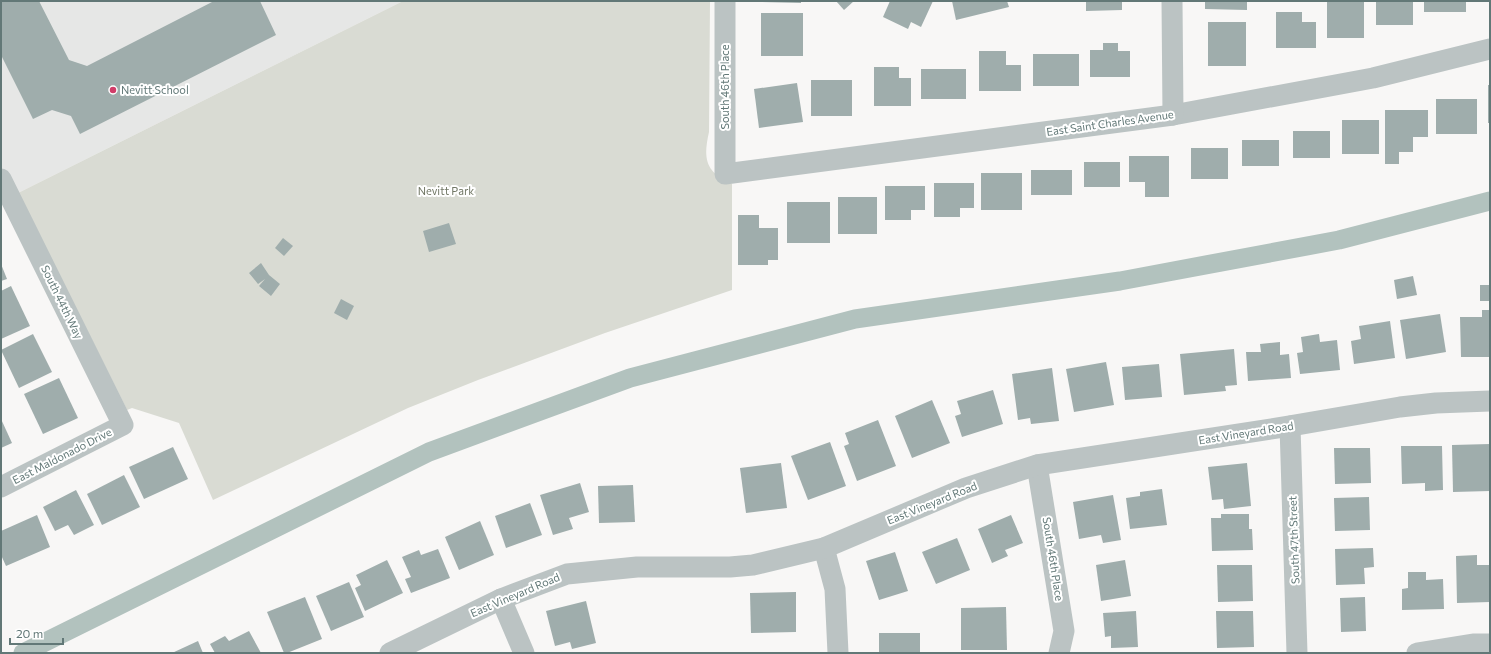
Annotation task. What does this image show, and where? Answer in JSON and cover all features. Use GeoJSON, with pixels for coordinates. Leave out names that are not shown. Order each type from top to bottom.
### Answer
{"type":"FeatureCollection","features":[{"type":"Feature","properties":{"kind":"street","name":"South 46th Place"},"geometry":{"type":"LineString","coordinates":[[726,1],[726,174]]}},
{"type":"Feature","properties":{"kind":"street"},"geometry":{"type":"LineString","coordinates":[[1172,1],[1173,115]]}},
{"type":"Feature","properties":{"kind":"street","name":"East Saint Charles Avenue"},"geometry":{"type":"LineString","coordinates":[[726,174],[1173,115],[1373,78],[1490,48]]}},
{"type":"Feature","properties":{"kind":"street","name":"South 44th Way"},"geometry":{"type":"LineString","coordinates":[[1,179],[123,425]]}},
{"type":"Feature","properties":{"kind":"street","name":"East Vineyard Road"},"geometry":{"type":"LineString","coordinates":[[390,653],[501,599],[567,574],[637,567],[753,565],[824,548],[966,488],[1037,465],[1290,426],[1400,407],[1490,401]]}},
{"type":"Feature","properties":{"kind":"street","name":"East Maldonado Drive"},"geometry":{"type":"LineString","coordinates":[[1,487],[123,425]]}},
{"type":"Feature","properties":{"kind":"street","name":"South 47th Street"},"geometry":{"type":"LineString","coordinates":[[1290,426],[1297,653]]}},
{"type":"Feature","properties":{"kind":"street","name":"South 46th Place"},"geometry":{"type":"LineString","coordinates":[[1037,465],[1064,631],[1059,653]]}},
{"type":"Feature","properties":{"kind":"street"},"geometry":{"type":"LineString","coordinates":[[824,548],[835,589],[838,653]]}},
{"type":"Feature","properties":{"kind":"street"},"geometry":{"type":"LineString","coordinates":[[501,599],[524,653]]}},
{"type":"Feature","properties":{"kind":"street"},"geometry":{"type":"LineString","coordinates":[[1417,653],[1474,644],[1490,644]]}},
{"type":"Feature","properties":{"kind":"shaded area","name":"Nevitt School"},"geometry":{"type":"Polygon","coordinates":[[[1,1],[403,1],[10,197],[1,179],[1,1]]]}},
{"type":"Feature","properties":{"kind":"green space","name":"Nevitt Park"},"geometry":{"type":"Polygon","coordinates":[[[403,1],[710,1],[709,132],[706,150],[708,164],[711,169],[716,175],[732,184],[732,290],[605,333],[478,380],[408,408],[213,500],[179,423],[132,408],[127,410],[18,193],[403,1]]]}},
{"type":"Feature","properties":{"kind":"building"},"geometry":{"type":"Polygon","coordinates":[[[1,1],[39,1],[69,60],[87,66],[214,1],[260,1],[276,35],[80,134],[71,116],[52,110],[33,119],[1,55],[1,1]]]}},
{"type":"Feature","properties":{"kind":"building"},"geometry":{"type":"Polygon","coordinates":[[[801,1],[801,3],[759,2],[801,1]]]}},
{"type":"Feature","properties":{"kind":"building"},"geometry":{"type":"Polygon","coordinates":[[[836,1],[854,1],[844,10],[836,1]]]}},
{"type":"Feature","properties":{"kind":"building"},"geometry":{"type":"Polygon","coordinates":[[[890,1],[933,1],[921,27],[911,22],[908,29],[883,17],[890,1]]]}},
{"type":"Feature","properties":{"kind":"building"},"geometry":{"type":"Polygon","coordinates":[[[952,1],[1007,1],[1009,7],[956,20],[952,1]]]}},
{"type":"Feature","properties":{"kind":"building"},"geometry":{"type":"Polygon","coordinates":[[[1086,1],[1122,1],[1122,10],[1086,11],[1086,1]]]}},
{"type":"Feature","properties":{"kind":"building"},"geometry":{"type":"Polygon","coordinates":[[[1205,1],[1247,1],[1247,10],[1205,9],[1205,1]]]}},
{"type":"Feature","properties":{"kind":"building"},"geometry":{"type":"Polygon","coordinates":[[[1327,1],[1364,1],[1364,38],[1327,38],[1327,1]]]}},
{"type":"Feature","properties":{"kind":"building"},"geometry":{"type":"Polygon","coordinates":[[[1376,1],[1413,1],[1413,25],[1376,25],[1376,1]]]}},
{"type":"Feature","properties":{"kind":"building"},"geometry":{"type":"Polygon","coordinates":[[[1424,1],[1466,1],[1466,12],[1424,12],[1424,1]]]}},
{"type":"Feature","properties":{"kind":"building"},"geometry":{"type":"Polygon","coordinates":[[[1276,12],[1302,12],[1302,22],[1316,22],[1316,48],[1276,48],[1276,12]]]}},
{"type":"Feature","properties":{"kind":"building"},"geometry":{"type":"Polygon","coordinates":[[[761,13],[803,13],[803,56],[761,56],[761,13]]]}},
{"type":"Feature","properties":{"kind":"building"},"geometry":{"type":"Polygon","coordinates":[[[1208,22],[1246,22],[1246,66],[1208,66],[1208,22]]]}},
{"type":"Feature","properties":{"kind":"building"},"geometry":{"type":"Polygon","coordinates":[[[1103,43],[1118,43],[1118,51],[1130,51],[1130,77],[1090,77],[1090,50],[1103,50],[1103,43]]]}},
{"type":"Feature","properties":{"kind":"building"},"geometry":{"type":"Polygon","coordinates":[[[979,51],[1006,51],[1006,65],[1021,65],[1021,91],[979,91],[979,51]]]}},
{"type":"Feature","properties":{"kind":"building"},"geometry":{"type":"Polygon","coordinates":[[[1033,54],[1079,54],[1079,86],[1033,86],[1033,54]]]}},
{"type":"Feature","properties":{"kind":"building"},"geometry":{"type":"Polygon","coordinates":[[[874,67],[899,67],[899,78],[911,78],[911,106],[874,106],[874,67]]]}},
{"type":"Feature","properties":{"kind":"building"},"geometry":{"type":"Polygon","coordinates":[[[921,69],[966,69],[966,99],[921,99],[921,69]]]}},
{"type":"Feature","properties":{"kind":"building"},"geometry":{"type":"Polygon","coordinates":[[[811,80],[852,80],[852,116],[811,116],[811,80]]]}},
{"type":"Feature","properties":{"kind":"building"},"geometry":{"type":"Polygon","coordinates":[[[797,83],[803,122],[759,128],[754,89],[797,83]]]}},
{"type":"Feature","properties":{"kind":"building"},"geometry":{"type":"Polygon","coordinates":[[[1488,85],[1490,85],[1490,123],[1488,123],[1488,85]]]}},
{"type":"Feature","properties":{"kind":"building"},"geometry":{"type":"Polygon","coordinates":[[[1436,99],[1477,99],[1477,134],[1436,134],[1436,99]]]}},
{"type":"Feature","properties":{"kind":"building"},"geometry":{"type":"Polygon","coordinates":[[[1385,110],[1428,110],[1428,137],[1413,137],[1413,152],[1399,152],[1399,164],[1385,164],[1385,110]]]}},
{"type":"Feature","properties":{"kind":"building"},"geometry":{"type":"Polygon","coordinates":[[[1342,120],[1379,120],[1379,154],[1342,154],[1342,120]]]}},
{"type":"Feature","properties":{"kind":"building"},"geometry":{"type":"Polygon","coordinates":[[[1293,131],[1330,131],[1330,158],[1293,158],[1293,131]]]}},
{"type":"Feature","properties":{"kind":"building"},"geometry":{"type":"Polygon","coordinates":[[[1242,140],[1279,140],[1279,166],[1242,166],[1242,140]]]}},
{"type":"Feature","properties":{"kind":"building"},"geometry":{"type":"Polygon","coordinates":[[[1191,148],[1228,148],[1228,179],[1191,179],[1191,148]]]}},
{"type":"Feature","properties":{"kind":"building"},"geometry":{"type":"Polygon","coordinates":[[[1129,156],[1169,156],[1169,197],[1145,197],[1145,182],[1129,182],[1129,156]]]}},
{"type":"Feature","properties":{"kind":"building"},"geometry":{"type":"Polygon","coordinates":[[[1084,162],[1120,162],[1120,187],[1084,187],[1084,162]]]}},
{"type":"Feature","properties":{"kind":"building"},"geometry":{"type":"Polygon","coordinates":[[[1031,170],[1072,170],[1072,195],[1031,195],[1031,170]]]}},
{"type":"Feature","properties":{"kind":"building"},"geometry":{"type":"Polygon","coordinates":[[[981,173],[1022,173],[1022,210],[981,210],[981,173]]]}},
{"type":"Feature","properties":{"kind":"building"},"geometry":{"type":"Polygon","coordinates":[[[934,183],[974,183],[974,208],[960,208],[960,217],[934,217],[934,183]]]}},
{"type":"Feature","properties":{"kind":"building"},"geometry":{"type":"Polygon","coordinates":[[[885,186],[925,186],[925,210],[911,210],[911,220],[885,220],[885,186]]]}},
{"type":"Feature","properties":{"kind":"building"},"geometry":{"type":"Polygon","coordinates":[[[838,197],[877,197],[877,234],[838,234],[838,197]]]}},
{"type":"Feature","properties":{"kind":"building"},"geometry":{"type":"Polygon","coordinates":[[[787,202],[830,202],[830,243],[787,243],[787,202]]]}},
{"type":"Feature","properties":{"kind":"building"},"geometry":{"type":"Polygon","coordinates":[[[738,215],[759,215],[759,228],[778,228],[778,260],[768,260],[768,265],[738,265],[738,215]]]}},
{"type":"Feature","properties":{"kind":"building"},"geometry":{"type":"Polygon","coordinates":[[[449,223],[456,244],[429,252],[423,231],[449,223]]]}},
{"type":"Feature","properties":{"kind":"building"},"geometry":{"type":"Polygon","coordinates":[[[283,238],[293,246],[284,256],[275,248],[283,238]]]}},
{"type":"Feature","properties":{"kind":"building"},"geometry":{"type":"Polygon","coordinates":[[[261,263],[269,275],[280,284],[271,296],[259,286],[265,279],[258,284],[249,273],[261,263]]]}},
{"type":"Feature","properties":{"kind":"building"},"geometry":{"type":"Polygon","coordinates":[[[1,264],[7,279],[1,281],[1,264]]]}},
{"type":"Feature","properties":{"kind":"building"},"geometry":{"type":"Polygon","coordinates":[[[1413,276],[1417,295],[1397,299],[1394,280],[1413,276]]]}},
{"type":"Feature","properties":{"kind":"building"},"geometry":{"type":"Polygon","coordinates":[[[1480,285],[1490,285],[1490,301],[1480,301],[1480,285]]]}},
{"type":"Feature","properties":{"kind":"building"},"geometry":{"type":"Polygon","coordinates":[[[11,286],[30,326],[1,339],[1,291],[11,286]]]}},
{"type":"Feature","properties":{"kind":"building"},"geometry":{"type":"Polygon","coordinates":[[[341,299],[354,306],[347,320],[334,313],[341,299]]]}},
{"type":"Feature","properties":{"kind":"building"},"geometry":{"type":"Polygon","coordinates":[[[1482,310],[1490,310],[1490,357],[1461,357],[1460,317],[1482,317],[1482,310]]]}},
{"type":"Feature","properties":{"kind":"building"},"geometry":{"type":"Polygon","coordinates":[[[1440,314],[1446,352],[1406,359],[1400,320],[1440,314]]]}},
{"type":"Feature","properties":{"kind":"building"},"geometry":{"type":"Polygon","coordinates":[[[1390,321],[1395,358],[1354,364],[1351,341],[1361,339],[1359,326],[1390,321]]]}},
{"type":"Feature","properties":{"kind":"building"},"geometry":{"type":"Polygon","coordinates":[[[33,334],[52,372],[19,388],[1,350],[33,334]]]}},
{"type":"Feature","properties":{"kind":"building"},"geometry":{"type":"Polygon","coordinates":[[[1319,334],[1320,342],[1337,340],[1340,370],[1300,374],[1297,353],[1303,352],[1301,337],[1319,334]]]}},
{"type":"Feature","properties":{"kind":"building"},"geometry":{"type":"Polygon","coordinates":[[[1280,342],[1280,355],[1289,354],[1291,378],[1248,381],[1246,352],[1261,352],[1260,344],[1280,342]]]}},
{"type":"Feature","properties":{"kind":"building"},"geometry":{"type":"Polygon","coordinates":[[[1234,349],[1237,385],[1225,386],[1226,391],[1184,395],[1180,354],[1234,349]]]}},
{"type":"Feature","properties":{"kind":"building"},"geometry":{"type":"Polygon","coordinates":[[[1106,362],[1114,405],[1074,412],[1066,369],[1106,362]]]}},
{"type":"Feature","properties":{"kind":"building"},"geometry":{"type":"Polygon","coordinates":[[[1159,364],[1162,397],[1125,400],[1122,367],[1159,364]]]}},
{"type":"Feature","properties":{"kind":"building"},"geometry":{"type":"Polygon","coordinates":[[[1052,368],[1059,421],[1031,424],[1030,418],[1018,420],[1012,374],[1052,368]]]}},
{"type":"Feature","properties":{"kind":"building"},"geometry":{"type":"Polygon","coordinates":[[[59,378],[78,418],[43,434],[24,394],[59,378]]]}},
{"type":"Feature","properties":{"kind":"building"},"geometry":{"type":"Polygon","coordinates":[[[993,390],[1003,424],[962,437],[955,416],[961,414],[957,401],[993,390]]]}},
{"type":"Feature","properties":{"kind":"building"},"geometry":{"type":"Polygon","coordinates":[[[932,400],[950,443],[912,458],[895,416],[932,400]]]}},
{"type":"Feature","properties":{"kind":"building"},"geometry":{"type":"Polygon","coordinates":[[[1,419],[12,443],[1,448],[1,419]]]}},
{"type":"Feature","properties":{"kind":"building"},"geometry":{"type":"Polygon","coordinates":[[[878,420],[896,466],[857,481],[844,446],[849,444],[845,433],[878,420]]]}},
{"type":"Feature","properties":{"kind":"building"},"geometry":{"type":"Polygon","coordinates":[[[830,442],[846,486],[808,500],[791,456],[830,442]]]}},
{"type":"Feature","properties":{"kind":"building"},"geometry":{"type":"Polygon","coordinates":[[[1490,444],[1490,491],[1453,492],[1452,445],[1490,444]]]}},
{"type":"Feature","properties":{"kind":"building"},"geometry":{"type":"Polygon","coordinates":[[[1401,446],[1442,446],[1443,490],[1425,491],[1425,483],[1402,484],[1401,446]]]}},
{"type":"Feature","properties":{"kind":"building"},"geometry":{"type":"Polygon","coordinates":[[[173,447],[188,479],[144,499],[129,467],[173,447]]]}},
{"type":"Feature","properties":{"kind":"building"},"geometry":{"type":"Polygon","coordinates":[[[1334,448],[1370,448],[1371,483],[1335,484],[1334,448]]]}},
{"type":"Feature","properties":{"kind":"building"},"geometry":{"type":"Polygon","coordinates":[[[781,463],[787,508],[746,513],[740,468],[781,463]]]}},
{"type":"Feature","properties":{"kind":"building"},"geometry":{"type":"Polygon","coordinates":[[[1247,463],[1251,506],[1224,509],[1223,499],[1212,500],[1208,467],[1247,463]]]}},
{"type":"Feature","properties":{"kind":"building"},"geometry":{"type":"Polygon","coordinates":[[[124,475],[140,507],[102,525],[87,494],[124,475]]]}},
{"type":"Feature","properties":{"kind":"building"},"geometry":{"type":"Polygon","coordinates":[[[580,483],[589,512],[569,518],[573,529],[553,535],[540,495],[580,483]]]}},
{"type":"Feature","properties":{"kind":"building"},"geometry":{"type":"Polygon","coordinates":[[[633,485],[635,522],[599,523],[598,486],[633,485]]]}},
{"type":"Feature","properties":{"kind":"building"},"geometry":{"type":"Polygon","coordinates":[[[1162,489],[1167,525],[1130,529],[1126,498],[1140,496],[1140,492],[1162,489]]]}},
{"type":"Feature","properties":{"kind":"building"},"geometry":{"type":"Polygon","coordinates":[[[76,490],[94,525],[74,535],[68,525],[55,531],[43,507],[76,490]]]}},
{"type":"Feature","properties":{"kind":"building"},"geometry":{"type":"Polygon","coordinates":[[[1113,495],[1121,540],[1103,543],[1101,535],[1079,539],[1073,502],[1113,495]]]}},
{"type":"Feature","properties":{"kind":"building"},"geometry":{"type":"Polygon","coordinates":[[[1369,497],[1370,530],[1335,531],[1334,498],[1369,497]]]}},
{"type":"Feature","properties":{"kind":"building"},"geometry":{"type":"Polygon","coordinates":[[[530,503],[542,535],[506,548],[495,516],[530,503]]]}},
{"type":"Feature","properties":{"kind":"building"},"geometry":{"type":"Polygon","coordinates":[[[1221,514],[1249,514],[1249,529],[1252,529],[1253,550],[1212,551],[1211,518],[1221,518],[1221,514]]]}},
{"type":"Feature","properties":{"kind":"building"},"geometry":{"type":"Polygon","coordinates":[[[37,515],[50,547],[6,566],[1,555],[1,531],[37,515]]]}},
{"type":"Feature","properties":{"kind":"building"},"geometry":{"type":"Polygon","coordinates":[[[1011,515],[1023,543],[1005,550],[1008,556],[992,563],[978,529],[1011,515]]]}},
{"type":"Feature","properties":{"kind":"building"},"geometry":{"type":"Polygon","coordinates":[[[480,521],[494,555],[459,570],[445,537],[480,521]]]}},
{"type":"Feature","properties":{"kind":"building"},"geometry":{"type":"Polygon","coordinates":[[[957,538],[970,570],[936,584],[922,552],[957,538]]]}},
{"type":"Feature","properties":{"kind":"building"},"geometry":{"type":"Polygon","coordinates":[[[1373,548],[1374,567],[1364,568],[1365,584],[1336,585],[1335,549],[1373,548]]]}},
{"type":"Feature","properties":{"kind":"building"},"geometry":{"type":"Polygon","coordinates":[[[438,549],[450,578],[411,593],[405,579],[411,577],[402,557],[419,550],[421,555],[438,549]]]}},
{"type":"Feature","properties":{"kind":"building"},"geometry":{"type":"Polygon","coordinates":[[[895,552],[908,591],[879,600],[866,561],[895,552]]]}},
{"type":"Feature","properties":{"kind":"building"},"geometry":{"type":"Polygon","coordinates":[[[1477,555],[1477,565],[1490,565],[1490,602],[1457,603],[1456,556],[1477,555]]]}},
{"type":"Feature","properties":{"kind":"building"},"geometry":{"type":"Polygon","coordinates":[[[387,560],[403,593],[365,611],[355,588],[361,585],[356,575],[387,560]]]}},
{"type":"Feature","properties":{"kind":"building"},"geometry":{"type":"Polygon","coordinates":[[[1125,560],[1131,596],[1101,601],[1096,565],[1125,560]]]}},
{"type":"Feature","properties":{"kind":"building"},"geometry":{"type":"Polygon","coordinates":[[[1217,565],[1252,565],[1253,601],[1218,602],[1217,565]]]}},
{"type":"Feature","properties":{"kind":"building"},"geometry":{"type":"Polygon","coordinates":[[[1408,572],[1426,572],[1426,580],[1443,579],[1444,609],[1402,610],[1402,589],[1408,588],[1408,572]]]}},
{"type":"Feature","properties":{"kind":"building"},"geometry":{"type":"Polygon","coordinates":[[[349,582],[364,617],[331,631],[316,596],[349,582]]]}},
{"type":"Feature","properties":{"kind":"building"},"geometry":{"type":"Polygon","coordinates":[[[796,592],[796,632],[751,633],[750,593],[796,592]]]}},
{"type":"Feature","properties":{"kind":"building"},"geometry":{"type":"Polygon","coordinates":[[[305,597],[322,639],[284,653],[267,612],[305,597]]]}},
{"type":"Feature","properties":{"kind":"building"},"geometry":{"type":"Polygon","coordinates":[[[1365,597],[1366,631],[1341,632],[1340,598],[1365,597]]]}},
{"type":"Feature","properties":{"kind":"building"},"geometry":{"type":"Polygon","coordinates":[[[586,601],[596,643],[572,649],[570,642],[555,646],[546,611],[586,601]]]}},
{"type":"Feature","properties":{"kind":"building"},"geometry":{"type":"Polygon","coordinates":[[[1006,607],[1007,650],[961,650],[961,608],[1006,607]]]}},
{"type":"Feature","properties":{"kind":"building"},"geometry":{"type":"Polygon","coordinates":[[[1136,611],[1138,647],[1111,648],[1111,636],[1105,637],[1103,613],[1136,611]]]}},
{"type":"Feature","properties":{"kind":"building"},"geometry":{"type":"Polygon","coordinates":[[[1216,611],[1253,611],[1254,647],[1217,648],[1216,611]]]}},
{"type":"Feature","properties":{"kind":"building"},"geometry":{"type":"Polygon","coordinates":[[[249,631],[261,653],[215,653],[210,644],[225,636],[229,641],[249,631]]]}},
{"type":"Feature","properties":{"kind":"building"},"geometry":{"type":"Polygon","coordinates":[[[879,633],[920,633],[920,653],[879,653],[879,633]]]}},
{"type":"Feature","properties":{"kind":"building"},"geometry":{"type":"Polygon","coordinates":[[[198,641],[203,653],[172,653],[198,641]]]}},
{"type":"Feature","properties":{"kind":"waterway"},"geometry":{"type":"LineString","coordinates":[[23,653],[429,452],[630,378],[855,319],[1120,281],[1339,240],[1490,201]]}},
{"type":"Feature","properties":{"kind":"place","name":"Nevitt School"},"geometry":{"type":"Point","coordinates":[113,90]}}]}
